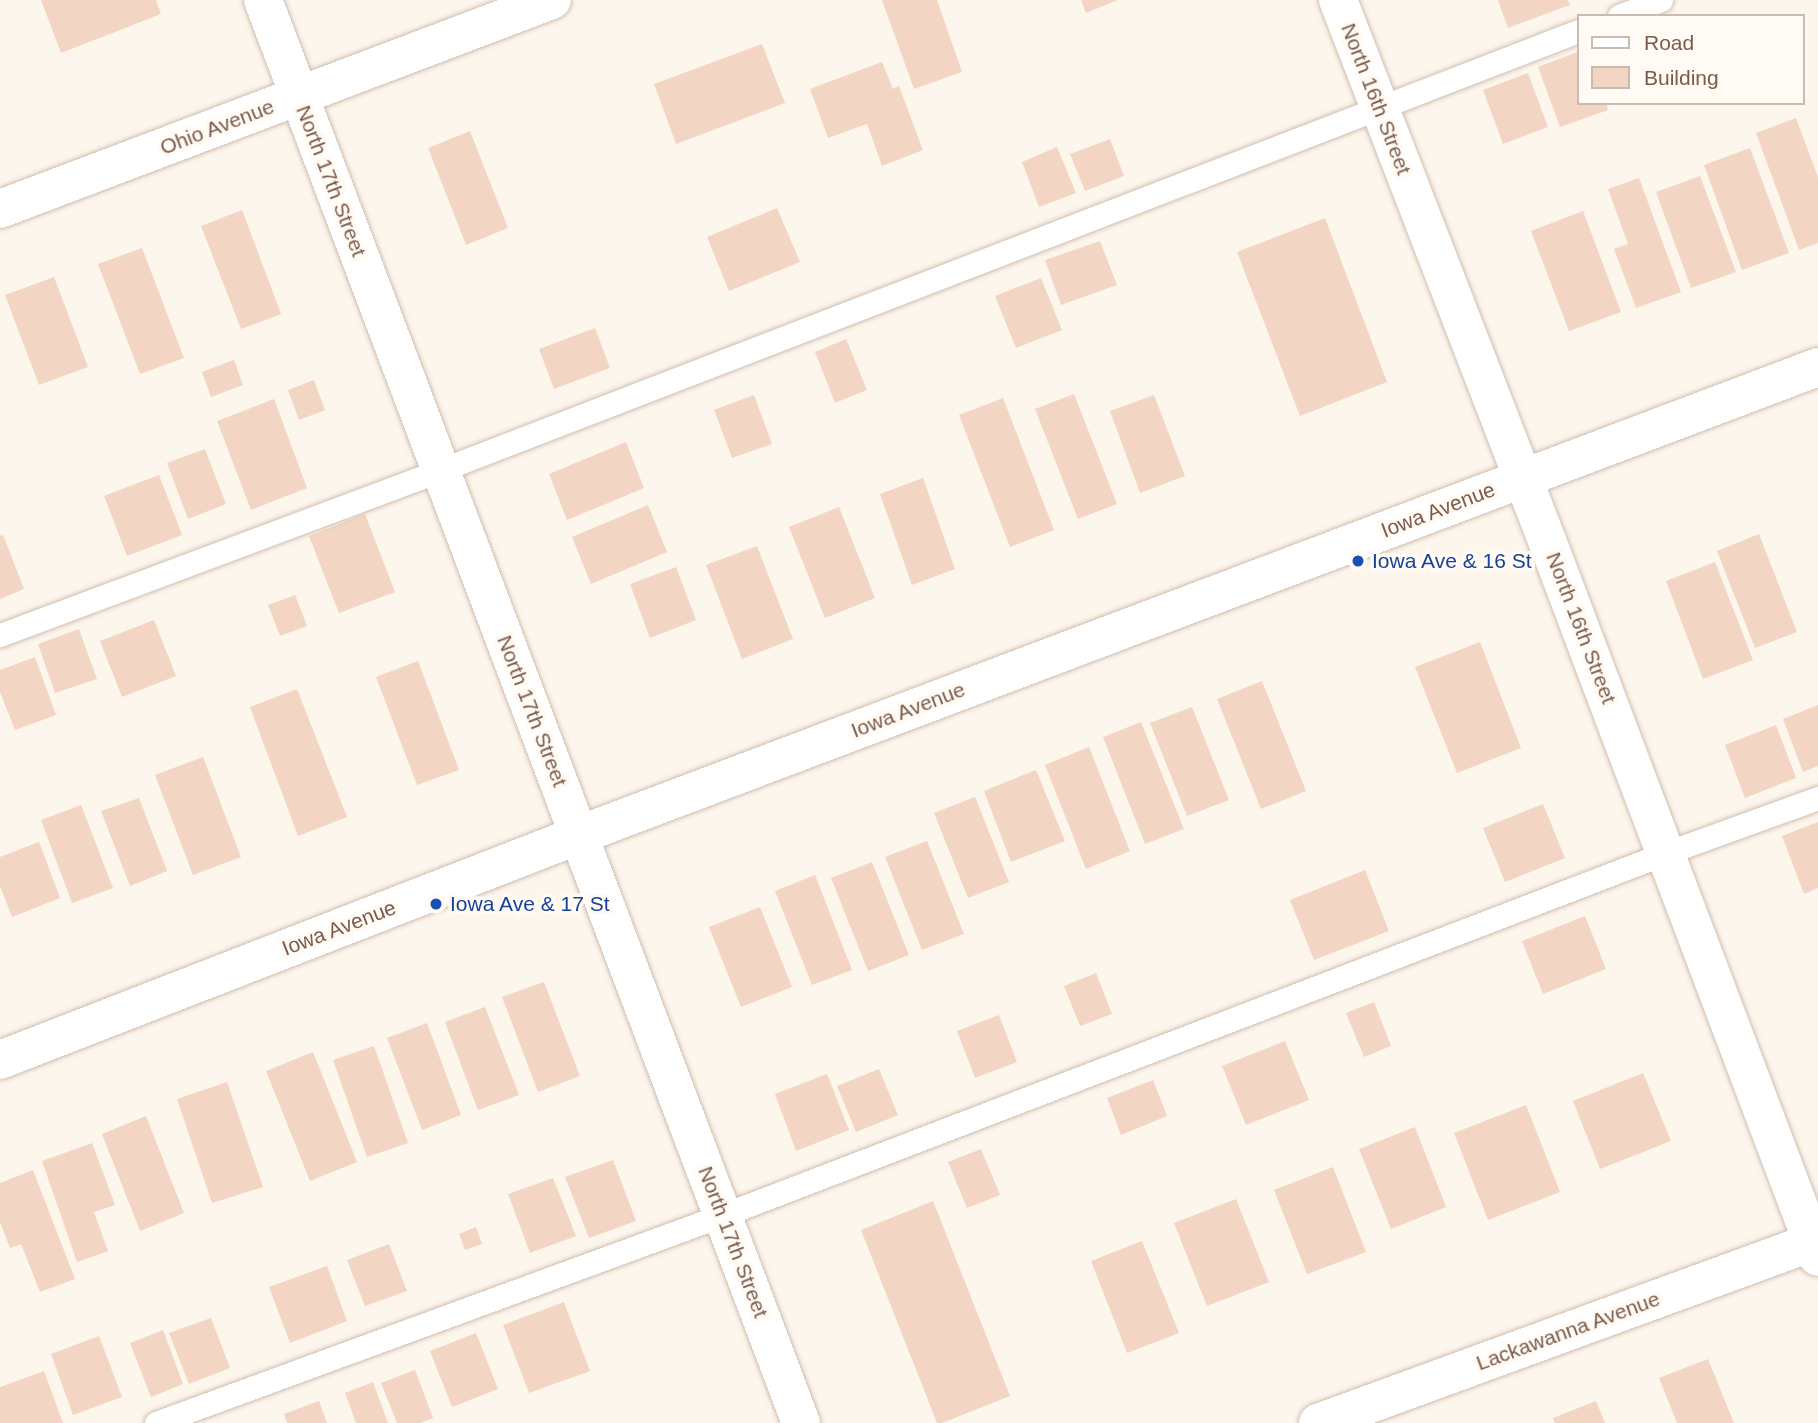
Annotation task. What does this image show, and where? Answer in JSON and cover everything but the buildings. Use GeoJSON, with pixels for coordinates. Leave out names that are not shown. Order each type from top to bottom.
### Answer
{"type":"FeatureCollection","features":[{"type":"Feature","properties":{"kind":"street","name":"North 17th Street"},"geometry":{"type":"LineString","coordinates":[[263,0],[802,1423]]}},
{"type":"Feature","properties":{"kind":"street","name":"Ohio Avenue"},"geometry":{"type":"LineString","coordinates":[[0,209],[552,0]]}},
{"type":"Feature","properties":{"kind":"street","name":"North 16th Street"},"geometry":{"type":"LineString","coordinates":[[1339,0],[1816,1246]]}},
{"type":"Feature","properties":{"kind":"street","name":"Iowa Avenue"},"geometry":{"type":"LineString","coordinates":[[0,1060],[579,835],[1818,367]]}},
{"type":"Feature","properties":{"kind":"street","name":"Lackawanna Avenue"},"geometry":{"type":"LineString","coordinates":[[1318,1423],[1816,1246]]}},
{"type":"Feature","properties":{"kind":"lane"},"geometry":{"type":"LineString","coordinates":[[1624,14],[1661,0]]}},
{"type":"Feature","properties":{"kind":"lane"},"geometry":{"type":"LineString","coordinates":[[0,635],[440,470],[1576,32]]}},
{"type":"Feature","properties":{"kind":"lane"},"geometry":{"type":"LineString","coordinates":[[156,1423],[723,1215],[1666,853],[1818,798]]}},
{"type":"Feature","properties":{"kind":"place","name":"Iowa Ave & 16 St"},"geometry":{"type":"Point","coordinates":[1358,561]}},
{"type":"Feature","properties":{"kind":"place","name":"Iowa Ave & 17 St"},"geometry":{"type":"Point","coordinates":[436,904]}}]}
